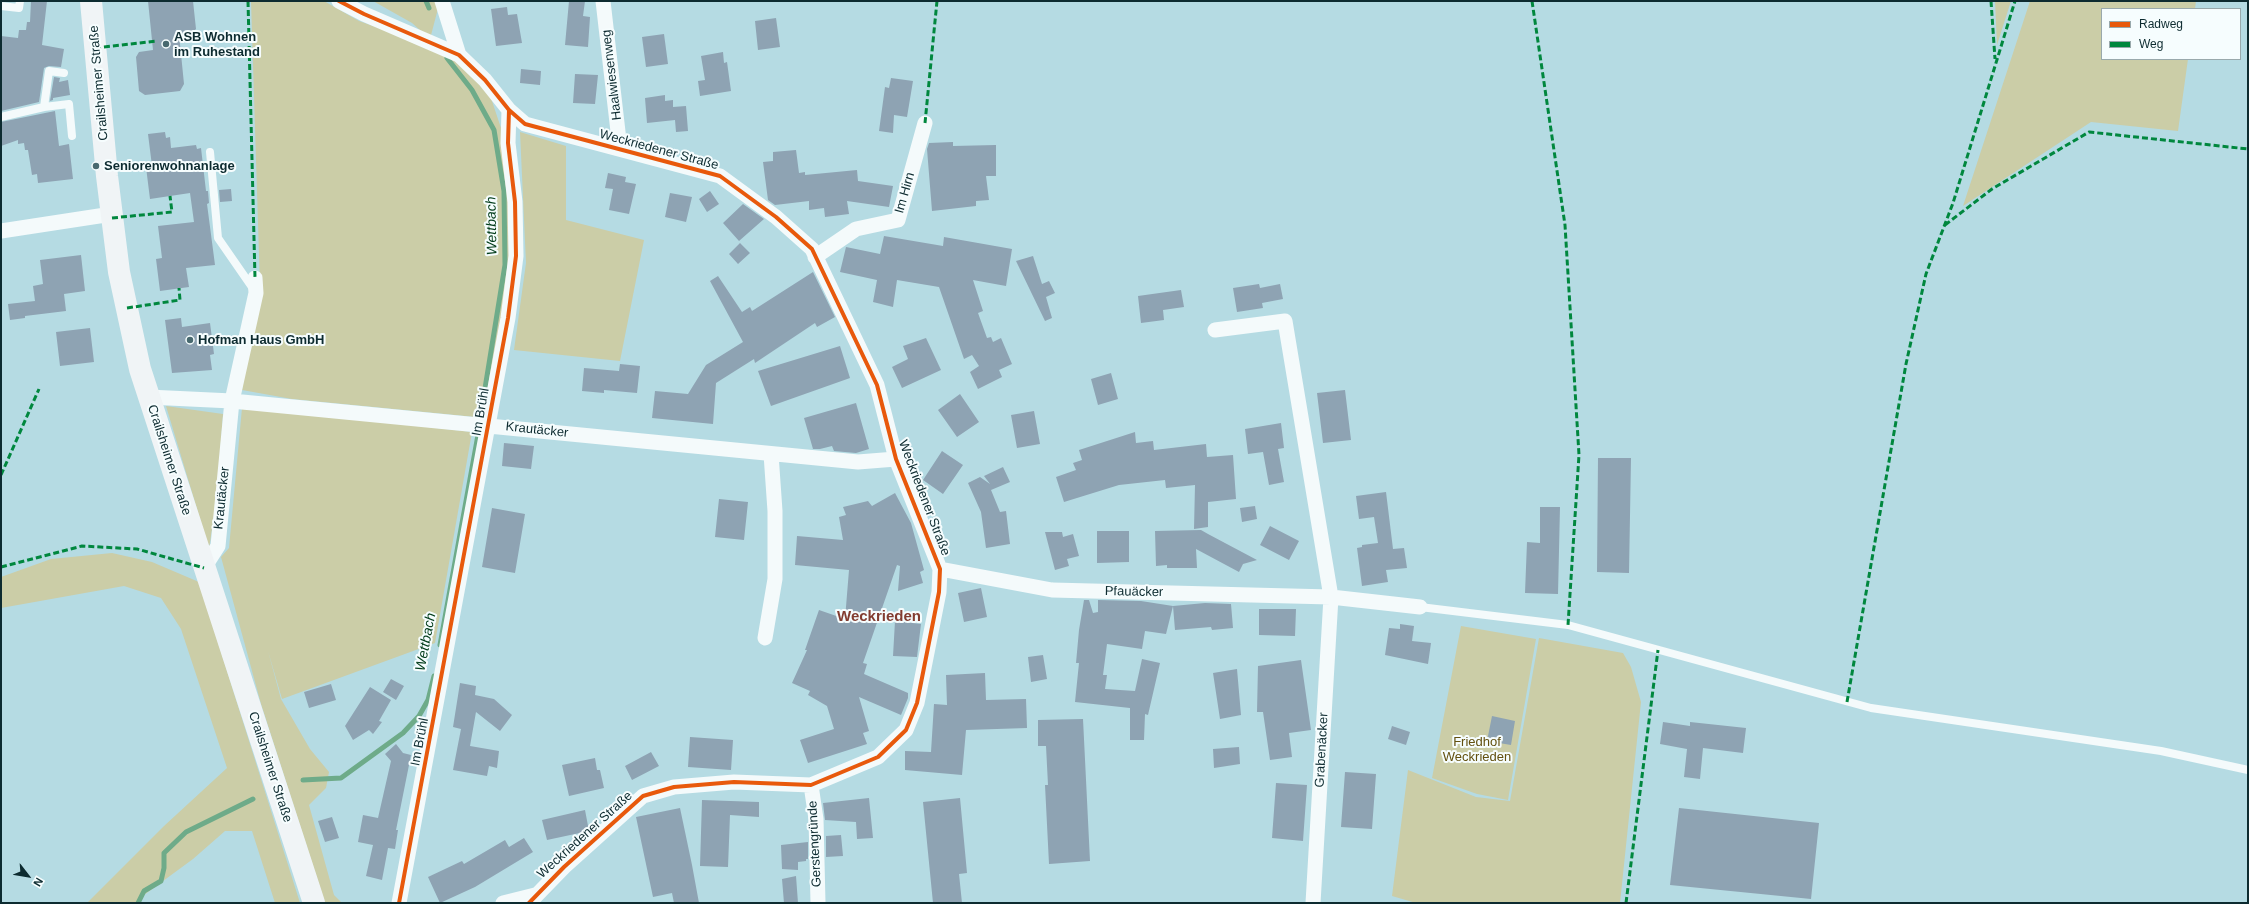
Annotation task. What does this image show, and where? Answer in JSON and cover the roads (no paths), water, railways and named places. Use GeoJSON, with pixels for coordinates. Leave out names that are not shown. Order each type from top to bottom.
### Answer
{"type":"FeatureCollection","features":[{"type":"Feature","properties":{"kind":"main road","name":"Crailsheimer Straße"},"geometry":{"type":"LineString","coordinates":[[91,1],[119,272],[148,397],[314,903]]}},
{"type":"Feature","properties":{"kind":"street","name":"Weckriedener Straße"},"geometry":{"type":"LineString","coordinates":[[339,1],[364,14],[459,55],[485,80],[509,110],[525,124],[720,176],[776,217],[812,249],[876,385],[896,459],[940,569],[939,592],[917,704],[906,730],[878,758],[811,785],[734,782],[674,787],[644,796],[532,899]]}},
{"type":"Feature","properties":{"kind":"street"},"geometry":{"type":"LineString","coordinates":[[442,1],[459,55]]}},
{"type":"Feature","properties":{"kind":"street","name":"Haalwiesenweg"},"geometry":{"type":"LineString","coordinates":[[603,1],[620,149]]}},
{"type":"Feature","properties":{"kind":"street","name":"Im Brühl"},"geometry":{"type":"LineString","coordinates":[[399,903],[508,318],[516,256],[515,202],[508,143],[509,110]]}},
{"type":"Feature","properties":{"kind":"street","name":"Im Hirn"},"geometry":{"type":"LineString","coordinates":[[815,257],[856,229],[898,220],[925,123]]}},
{"type":"Feature","properties":{"kind":"street"},"geometry":{"type":"LineString","coordinates":[[1,231],[112,214]]}},
{"type":"Feature","properties":{"kind":"street"},"geometry":{"type":"LineString","coordinates":[[232,400],[255,286]]}},
{"type":"Feature","properties":{"kind":"street"},"geometry":{"type":"LineString","coordinates":[[1216,330],[1285,321],[1331,597]]}},
{"type":"Feature","properties":{"kind":"street","name":"Krautäcker"},"geometry":{"type":"LineString","coordinates":[[148,397],[232,400],[858,462],[896,459]]}},
{"type":"Feature","properties":{"kind":"street","name":"Krautäcker"},"geometry":{"type":"LineString","coordinates":[[204,568],[218,546],[232,400]]}},
{"type":"Feature","properties":{"kind":"street"},"geometry":{"type":"LineString","coordinates":[[765,638],[774,579],[775,511],[771,454]]}},
{"type":"Feature","properties":{"kind":"street","name":"Pfauäcker"},"geometry":{"type":"LineString","coordinates":[[940,569],[1052,590],[1331,597],[1420,608]]}},
{"type":"Feature","properties":{"kind":"street","name":"Grabenäcker"},"geometry":{"type":"LineString","coordinates":[[1313,903],[1331,597]]}},
{"type":"Feature","properties":{"kind":"street","name":"Gerstengründe"},"geometry":{"type":"LineString","coordinates":[[811,785],[816,819],[818,903]]}},
{"type":"Feature","properties":{"kind":"street"},"geometry":{"type":"LineString","coordinates":[[503,903],[532,899]]}},
{"type":"Feature","properties":{"kind":"lane"},"geometry":{"type":"LineString","coordinates":[[1,6],[19,8],[20,1]]}},
{"type":"Feature","properties":{"kind":"lane"},"geometry":{"type":"LineString","coordinates":[[44,107],[49,71],[64,73]]}},
{"type":"Feature","properties":{"kind":"lane"},"geometry":{"type":"LineString","coordinates":[[1,117],[44,107],[69,104],[72,136]]}},
{"type":"Feature","properties":{"kind":"lane"},"geometry":{"type":"LineString","coordinates":[[210,152],[218,238],[255,286]]}},
{"type":"Feature","properties":{"kind":"lane"},"geometry":{"type":"LineString","coordinates":[[1420,608],[1568,625],[1871,708],[2161,751],[2248,770]]}},
{"type":"Feature","properties":{"kind":"waterway","name":"Wettbach"},"geometry":{"type":"LineString","coordinates":[[426,1],[429,8]]}},
{"type":"Feature","properties":{"kind":"waterway","name":"Wettbach"},"geometry":{"type":"LineString","coordinates":[[447,58],[472,90],[494,130],[504,191],[505,265],[482,407]]}},
{"type":"Feature","properties":{"kind":"waterway","name":"Wettbach"},"geometry":{"type":"LineString","coordinates":[[440,645],[478,435]]}},
{"type":"Feature","properties":{"kind":"waterway","name":"Wettbach"},"geometry":{"type":"LineString","coordinates":[[303,780],[341,778],[403,733],[419,716],[428,700],[434,676]]}},
{"type":"Feature","properties":{"kind":"waterway","name":"Wettbach"},"geometry":{"type":"LineString","coordinates":[[138,903],[144,891],[161,881],[164,868],[164,853],[186,832],[253,799]]}},
{"type":"Feature","properties":{"kind":"place","name":"ASB Wohnen im Ruhestand"},"geometry":{"type":"Point","coordinates":[166,44]}},
{"type":"Feature","properties":{"kind":"place","name":"Seniorenwohnanlage"},"geometry":{"type":"Point","coordinates":[96,166]}},
{"type":"Feature","properties":{"kind":"place","name":"Hofman Haus GmbH"},"geometry":{"type":"Point","coordinates":[190,340]}},
{"type":"Feature","properties":{"kind":"district","name":"Weckrieden"},"geometry":{"type":"Point","coordinates":[879,617]}},
{"type":"Feature","properties":{"kind":"park label","name":"Friedhof Weckrieden"},"geometry":{"type":"Point","coordinates":[1477,750]}}]}
